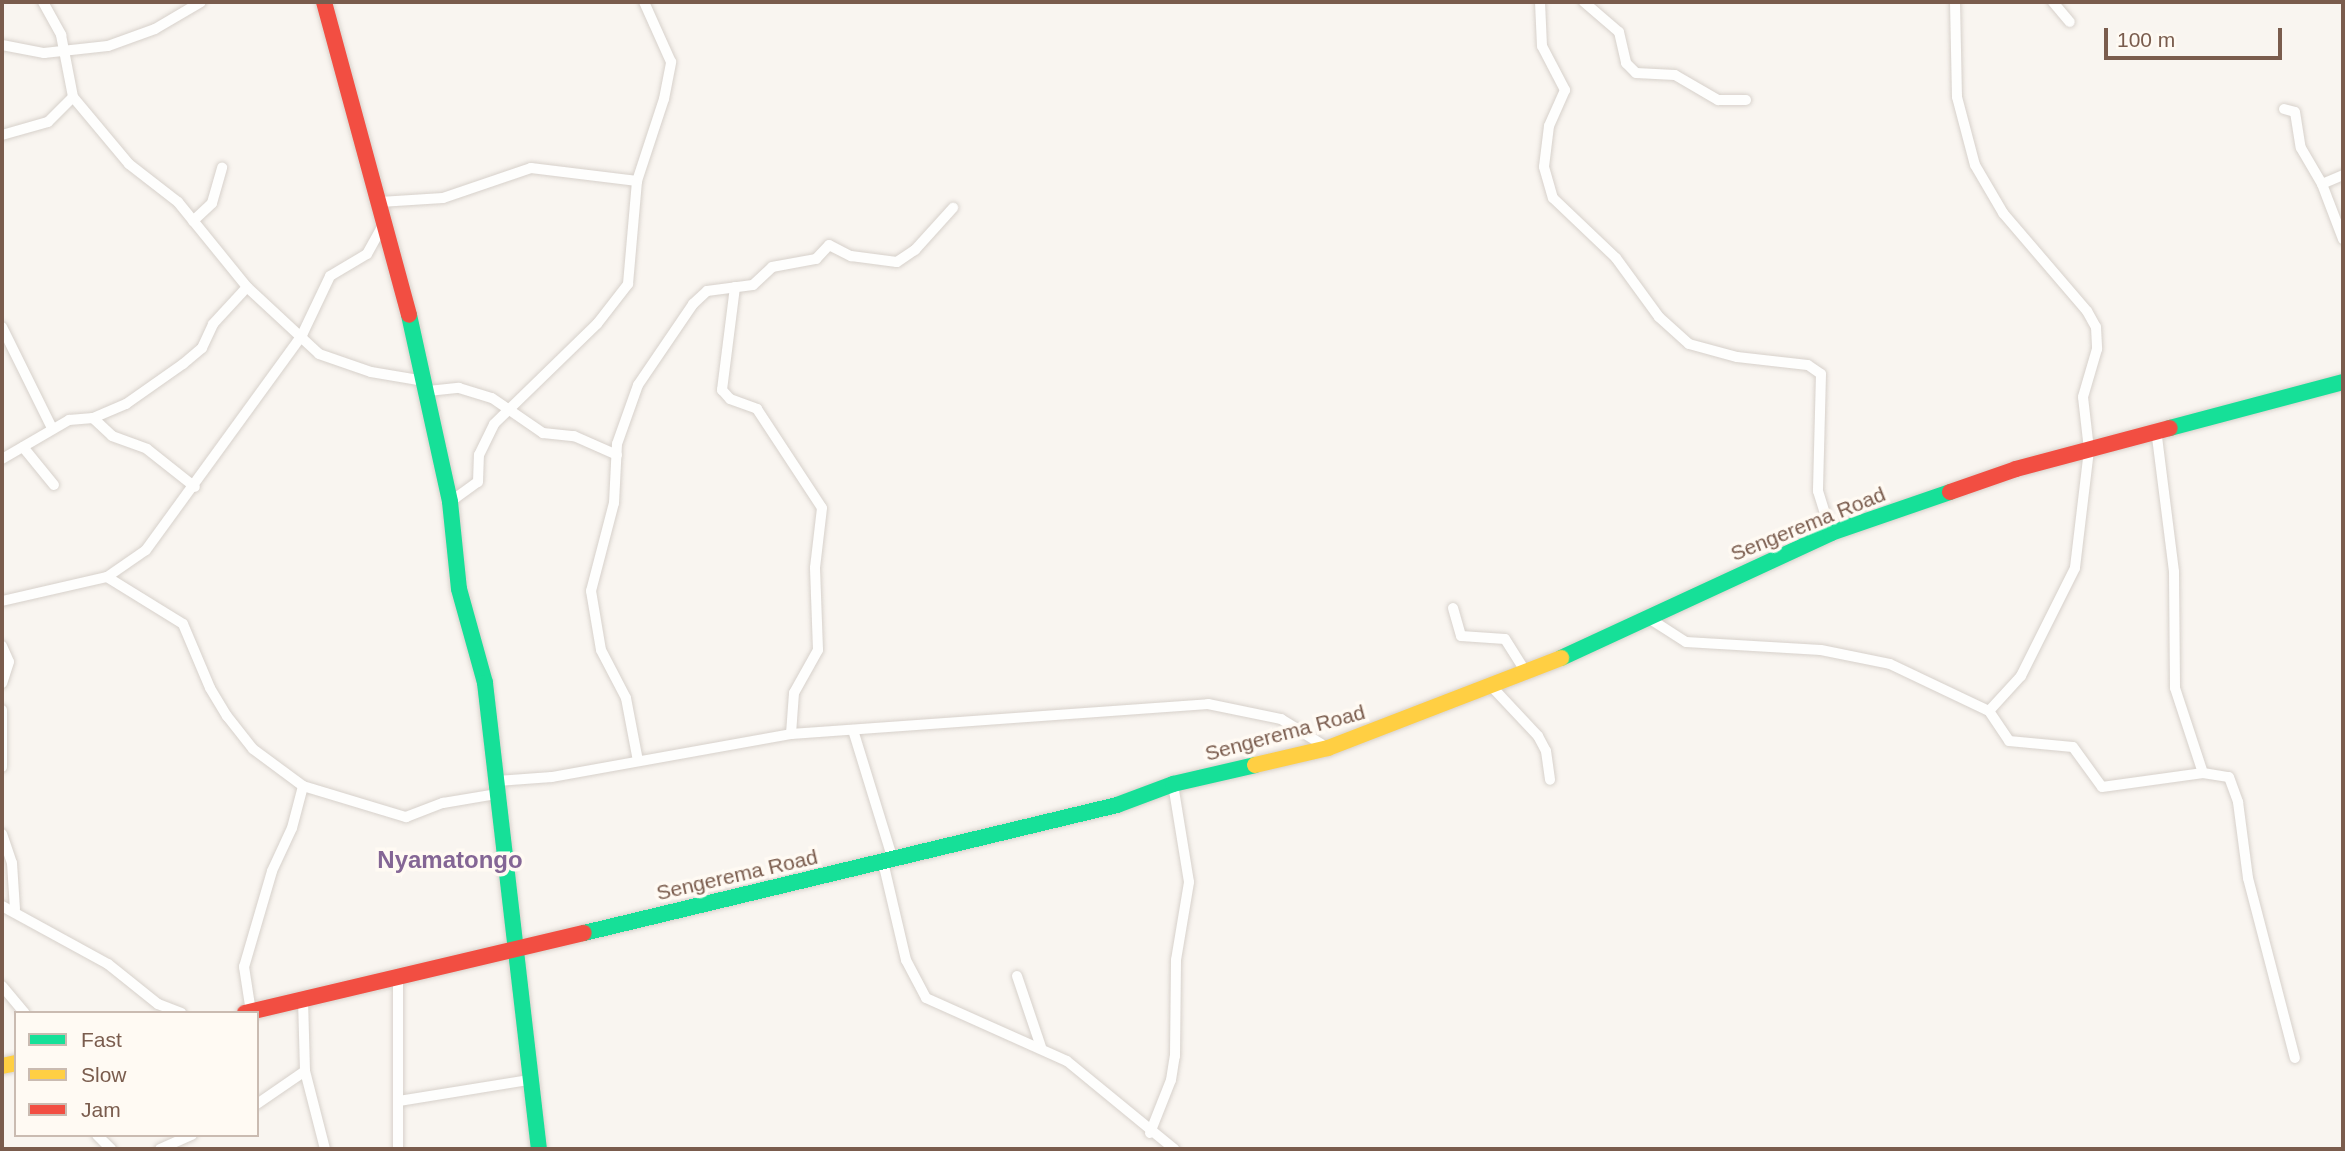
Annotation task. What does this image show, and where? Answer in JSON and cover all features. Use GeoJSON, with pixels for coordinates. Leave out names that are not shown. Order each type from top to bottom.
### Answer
{"type":"FeatureCollection","features":[{"type":"Feature","properties":{"kind":"main road"},"geometry":{"type":"LineString","coordinates":[[326,5],[380,202],[383,225],[426,386],[450,502],[459,589],[485,683],[538,1149]]}},
{"type":"Feature","properties":{"kind":"main road","name":"Sengerema Road"},"geometry":{"type":"LineString","coordinates":[[252,1011],[888,861],[1117,805],[1173,784],[1328,748],[1527,674],[1831,533],[2017,469],[2156,429],[2343,382]]}},
{"type":"Feature","properties":{"kind":"street"},"geometry":{"type":"LineString","coordinates":[[43,2],[65,50],[73,97],[129,164],[178,202],[247,287],[302,335],[319,354],[347,365],[426,386],[459,388],[509,406],[543,433],[574,436],[617,455]]}},
{"type":"Feature","properties":{"kind":"street"},"geometry":{"type":"LineString","coordinates":[[2,45],[44,53],[135,38],[201,2]]}},
{"type":"Feature","properties":{"kind":"street"},"geometry":{"type":"LineString","coordinates":[[450,502],[478,482],[479,455],[509,406],[597,324],[628,284],[636,181],[664,99],[671,62],[644,2]]}},
{"type":"Feature","properties":{"kind":"street"},"geometry":{"type":"LineString","coordinates":[[1540,2],[1542,46],[1565,90],[1547,140],[1545,167],[1553,198],[1616,258],[1660,317],[1689,344],[1737,357],[1808,365],[1821,374],[1818,491],[1831,533]]}},
{"type":"Feature","properties":{"kind":"street"},"geometry":{"type":"LineString","coordinates":[[1584,2],[1619,32],[1624,58],[1636,73],[1675,75],[1718,100],[1746,100]]}},
{"type":"Feature","properties":{"kind":"street"},"geometry":{"type":"LineString","coordinates":[[1955,2],[1957,97],[1975,165],[2003,213],[2077,295],[2096,327],[2097,349],[2083,397],[2089,450],[2079,549],[2071,580],[2021,676],[1989,711]]}},
{"type":"Feature","properties":{"kind":"street"},"geometry":{"type":"LineString","coordinates":[[2053,2],[2070,22]]}},
{"type":"Feature","properties":{"kind":"street"},"geometry":{"type":"LineString","coordinates":[[2,135],[48,122],[73,97]]}},
{"type":"Feature","properties":{"kind":"street"},"geometry":{"type":"LineString","coordinates":[[2284,109],[2295,112],[2301,148],[2322,184],[2343,239]]}},
{"type":"Feature","properties":{"kind":"street"},"geometry":{"type":"LineString","coordinates":[[193,221],[212,203],[222,167]]}},
{"type":"Feature","properties":{"kind":"street"},"geometry":{"type":"LineString","coordinates":[[380,202],[443,198],[531,169],[636,181]]}},
{"type":"Feature","properties":{"kind":"street"},"geometry":{"type":"LineString","coordinates":[[2322,184],[2343,174]]}},
{"type":"Feature","properties":{"kind":"street"},"geometry":{"type":"LineString","coordinates":[[638,761],[626,698],[601,650],[592,604],[594,567],[614,503],[617,455],[638,385],[693,304],[713,288],[759,282],[772,267],[816,260],[829,245],[851,256],[897,262],[915,250],[954,208]]}},
{"type":"Feature","properties":{"kind":"street"},"geometry":{"type":"LineString","coordinates":[[2,601],[107,577],[146,550],[195,487],[302,335],[330,276],[367,254],[383,225]]}},
{"type":"Feature","properties":{"kind":"street"},"geometry":{"type":"LineString","coordinates":[[2,458],[52,428],[77,417],[93,418],[126,404],[194,356],[213,324],[247,287]]}},
{"type":"Feature","properties":{"kind":"street"},"geometry":{"type":"LineString","coordinates":[[735,287],[722,390],[730,399],[758,410],[822,508],[815,544],[818,650],[794,693],[791,734]]}},
{"type":"Feature","properties":{"kind":"street"},"geometry":{"type":"LineString","coordinates":[[2,327],[52,428]]}},
{"type":"Feature","properties":{"kind":"street"},"geometry":{"type":"LineString","coordinates":[[93,418],[112,436],[147,449],[195,487]]}},
{"type":"Feature","properties":{"kind":"street"},"geometry":{"type":"LineString","coordinates":[[2156,429],[2174,572],[2175,688],[2203,772]]}},
{"type":"Feature","properties":{"kind":"street"},"geometry":{"type":"LineString","coordinates":[[23,447],[54,485]]}},
{"type":"Feature","properties":{"kind":"street"},"geometry":{"type":"LineString","coordinates":[[107,577],[183,624],[210,688],[227,716],[253,749],[303,786],[406,817],[443,803],[497,788],[791,734],[1208,704],[1281,719],[1328,748]]}},
{"type":"Feature","properties":{"kind":"street"},"geometry":{"type":"LineString","coordinates":[[1453,608],[1461,636],[1465,640],[1505,639],[1527,674]]}},
{"type":"Feature","properties":{"kind":"street"},"geometry":{"type":"LineString","coordinates":[[1647,617],[1686,642],[1821,650],[1890,664],[1989,711],[2009,741],[2073,747],[2102,787],[2203,772],[2229,777],[2248,878],[2295,1058]]}},
{"type":"Feature","properties":{"kind":"street"},"geometry":{"type":"LineString","coordinates":[[2,646],[9,662],[2,683]]}},
{"type":"Feature","properties":{"kind":"street"},"geometry":{"type":"LineString","coordinates":[[1493,688],[1538,736],[1546,751],[1550,780]]}},
{"type":"Feature","properties":{"kind":"street"},"geometry":{"type":"LineString","coordinates":[[2,710],[2,767]]}},
{"type":"Feature","properties":{"kind":"street"},"geometry":{"type":"LineString","coordinates":[[853,730],[888,861],[905,960],[926,998],[1041,1047],[1088,1077],[1150,1133],[1174,1149]]}},
{"type":"Feature","properties":{"kind":"street"},"geometry":{"type":"LineString","coordinates":[[1150,1133],[1171,1080],[1175,960],[1189,882],[1173,784]]}},
{"type":"Feature","properties":{"kind":"street"},"geometry":{"type":"LineString","coordinates":[[248,1011],[244,967],[272,871],[292,828],[303,786]]}},
{"type":"Feature","properties":{"kind":"street"},"geometry":{"type":"LineString","coordinates":[[2,834],[12,863],[15,909]]}},
{"type":"Feature","properties":{"kind":"street"},"geometry":{"type":"LineString","coordinates":[[2,906],[15,909],[122,973],[158,1004],[176,1011]]}},
{"type":"Feature","properties":{"kind":"street"},"geometry":{"type":"LineString","coordinates":[[398,976],[398,1149]]}},
{"type":"Feature","properties":{"kind":"street"},"geometry":{"type":"LineString","coordinates":[[1017,976],[1041,1047]]}},
{"type":"Feature","properties":{"kind":"street"},"geometry":{"type":"LineString","coordinates":[[2,986],[23,1011]]}},
{"type":"Feature","properties":{"kind":"street"},"geometry":{"type":"LineString","coordinates":[[303,999],[305,1071],[325,1149]]}},
{"type":"Feature","properties":{"kind":"street"},"geometry":{"type":"LineString","coordinates":[[259,1103],[305,1071]]}},
{"type":"Feature","properties":{"kind":"street"},"geometry":{"type":"LineString","coordinates":[[399,1101],[529,1080]]}},
{"type":"Feature","properties":{"kind":"street"},"geometry":{"type":"LineString","coordinates":[[160,1149],[187,1137]]}},
{"type":"Feature","properties":{"kind":"traffic: fast"},"geometry":{"type":"LineString","coordinates":[[409,315],[450,502],[459,589],[485,683],[539,1149]]}},
{"type":"Feature","properties":{"kind":"traffic: fast"},"geometry":{"type":"LineString","coordinates":[[2170,428],[2343,382]]}},
{"type":"Feature","properties":{"kind":"traffic: fast"},"geometry":{"type":"LineString","coordinates":[[1561,658],[1831,533],[1950,492]]}},
{"type":"Feature","properties":{"kind":"traffic: fast"},"geometry":{"type":"LineString","coordinates":[[584,933],[1117,805],[1173,784],[1255,765]]}},
{"type":"Feature","properties":{"kind":"traffic: slow"},"geometry":{"type":"LineString","coordinates":[[1255,765],[1328,748],[1561,658]]}},
{"type":"Feature","properties":{"kind":"traffic: slow"},"geometry":{"type":"LineString","coordinates":[[2,1066],[14,1063]]}},
{"type":"Feature","properties":{"kind":"traffic: jam"},"geometry":{"type":"LineString","coordinates":[[324,2],[409,315]]}},
{"type":"Feature","properties":{"kind":"traffic: jam"},"geometry":{"type":"LineString","coordinates":[[1950,492],[2016,469],[2170,428]]}},
{"type":"Feature","properties":{"kind":"traffic: jam"},"geometry":{"type":"LineString","coordinates":[[253,1011],[584,933]]}},
{"type":"Feature","properties":{"kind":"district","name":"Nyamatongo"},"geometry":{"type":"Point","coordinates":[450,860]}}]}
